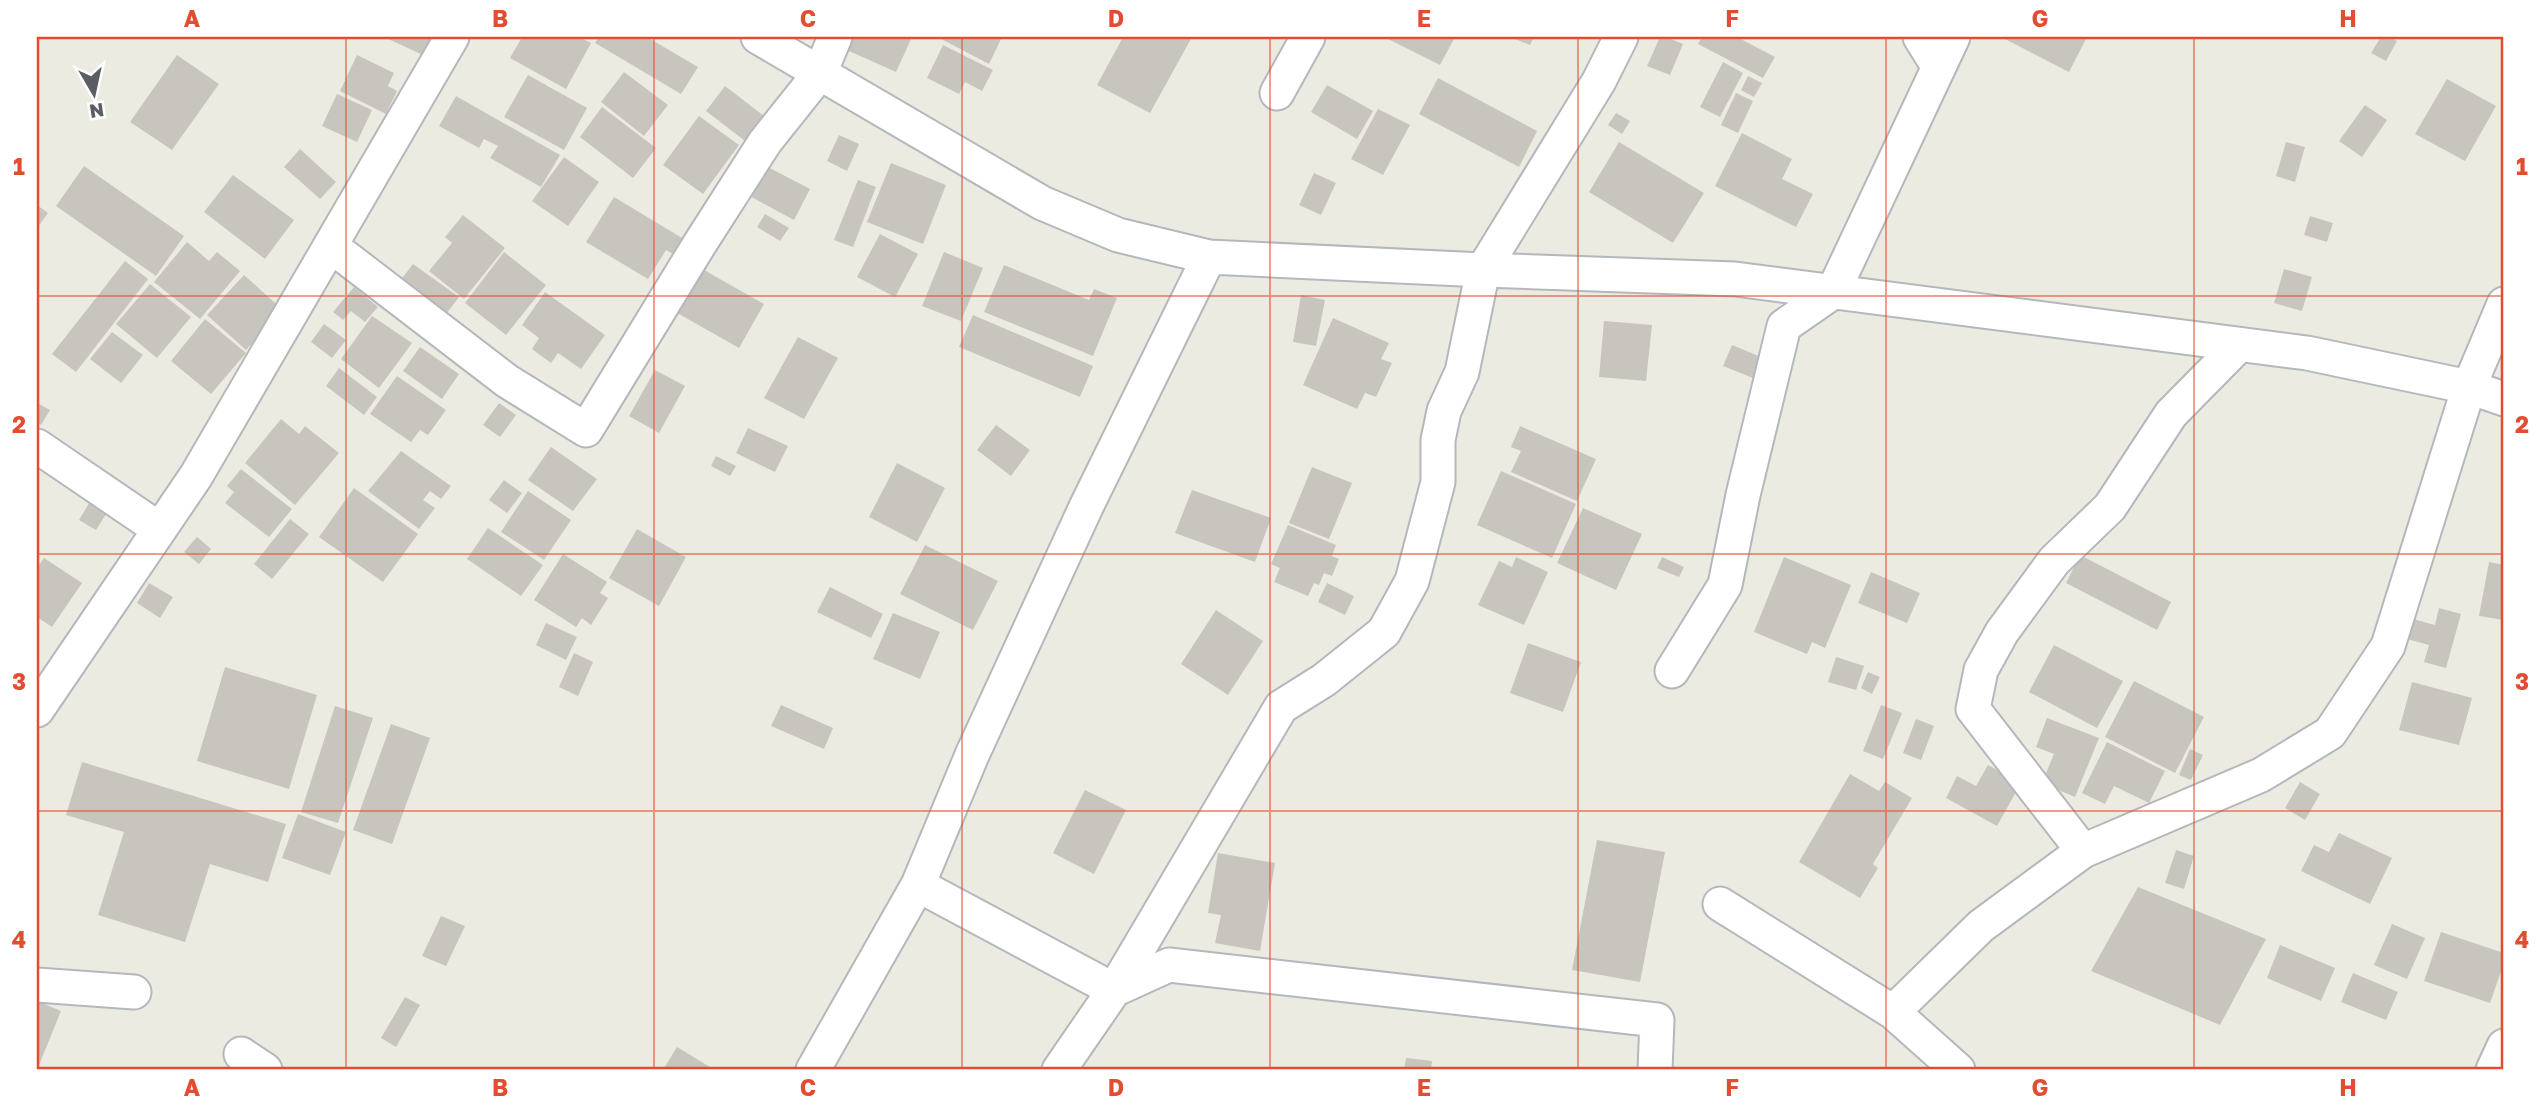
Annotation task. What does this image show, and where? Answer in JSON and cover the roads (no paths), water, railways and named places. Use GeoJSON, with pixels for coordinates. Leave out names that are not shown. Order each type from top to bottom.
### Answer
{"type":"FeatureCollection","features":[{"type":"Feature","properties":{"kind":"street"},"geometry":{"type":"LineString","coordinates":[[37,710],[196,477],[452,37]]}},
{"type":"Feature","properties":{"kind":"street"},"geometry":{"type":"LineString","coordinates":[[758,37],[1042,203],[1118,235],[1209,257],[1483,271],[1735,279],[2307,353],[2469,387],[2504,399]]}},
{"type":"Feature","properties":{"kind":"street"},"geometry":{"type":"LineString","coordinates":[[331,246],[506,381],[586,430],[644,332],[765,142],[820,74],[835,37]]}},
{"type":"Feature","properties":{"kind":"street"},"geometry":{"type":"LineString","coordinates":[[1277,93],[1308,37]]}},
{"type":"Feature","properties":{"kind":"street"},"geometry":{"type":"LineString","coordinates":[[1059,1070],[1114,990],[1282,707],[1324,680],[1384,632],[1412,580],[1438,482],[1438,440],[1444,411],[1462,372],[1483,271],[1599,81],[1621,37]]}},
{"type":"Feature","properties":{"kind":"street"},"geometry":{"type":"LineString","coordinates":[[1920,37],[1938,66]]}},
{"type":"Feature","properties":{"kind":"street"},"geometry":{"type":"LineString","coordinates":[[1672,671],[1725,585],[1743,495],[1784,326],[1833,292],[1953,37]]}},
{"type":"Feature","properties":{"kind":"street"},"geometry":{"type":"LineString","coordinates":[[813,1070],[918,885],[972,755],[1080,519],[1209,257]]}},
{"type":"Feature","properties":{"kind":"street"},"geometry":{"type":"LineString","coordinates":[[1893,1012],[1981,926],[2083,851],[2261,775],[2330,733],[2388,646],[2469,387],[2504,304]]}},
{"type":"Feature","properties":{"kind":"street"},"geometry":{"type":"LineString","coordinates":[[2083,851],[1973,709],[1981,670],[2002,632],[2054,561],[2110,507],[2171,414],[2239,345]]}},
{"type":"Feature","properties":{"kind":"street"},"geometry":{"type":"LineString","coordinates":[[37,446],[159,529]]}},
{"type":"Feature","properties":{"kind":"street"},"geometry":{"type":"LineString","coordinates":[[918,885],[1114,990]]}},
{"type":"Feature","properties":{"kind":"street"},"geometry":{"type":"LineString","coordinates":[[1720,904],[1893,1012],[1958,1070]]}},
{"type":"Feature","properties":{"kind":"street"},"geometry":{"type":"LineString","coordinates":[[1114,990],[1168,965],[1657,1020],[1655,1070]]}},
{"type":"Feature","properties":{"kind":"street"},"geometry":{"type":"LineString","coordinates":[[37,985],[134,992]]}},
{"type":"Feature","properties":{"kind":"street"},"geometry":{"type":"LineString","coordinates":[[2493,1070],[2504,1045]]}}]}
